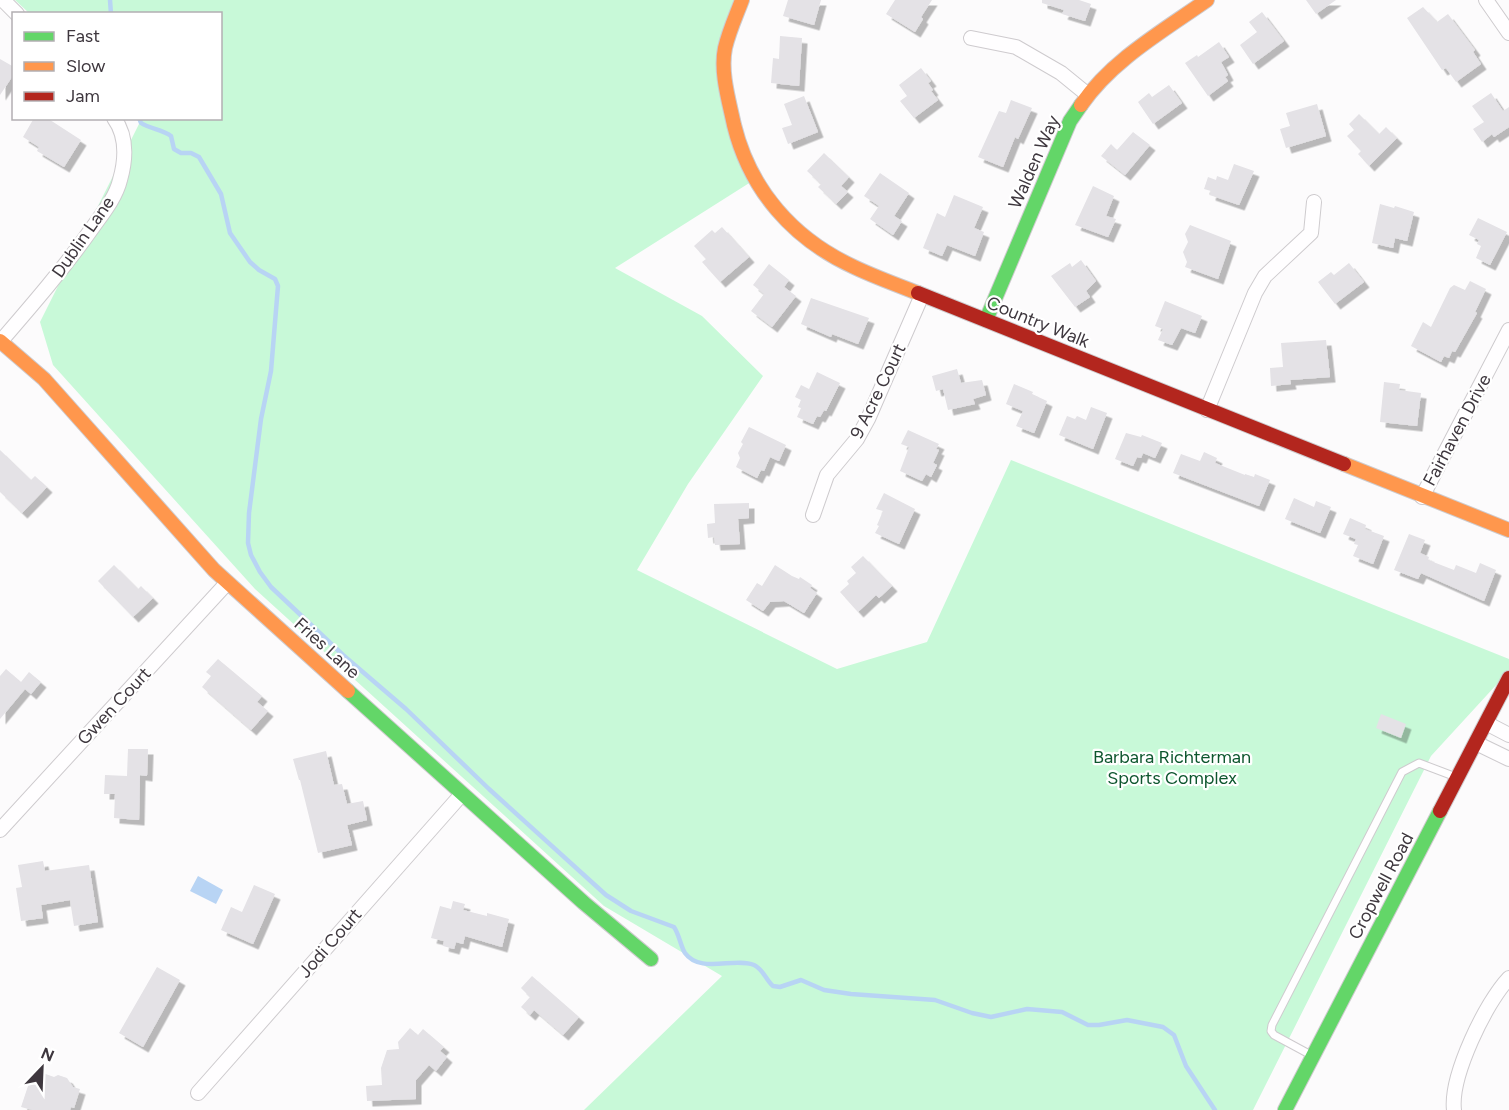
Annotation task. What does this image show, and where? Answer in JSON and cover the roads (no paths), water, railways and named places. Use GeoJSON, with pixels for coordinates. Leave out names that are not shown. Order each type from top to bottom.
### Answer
{"type":"FeatureCollection","features":[{"type":"Feature","properties":{"kind":"street"},"geometry":{"type":"LineString","coordinates":[[3,0],[15,12]]}},
{"type":"Feature","properties":{"kind":"street","name":"Country Walk"},"geometry":{"type":"LineString","coordinates":[[742,0],[725,50],[726,80],[736,137],[754,180],[775,211],[796,232],[822,250],[853,267],[1509,530]]}},
{"type":"Feature","properties":{"kind":"street","name":"Walden Way"},"geometry":{"type":"LineString","coordinates":[[986,321],[1070,121],[1089,95],[1126,57],[1207,0]]}},
{"type":"Feature","properties":{"kind":"street"},"geometry":{"type":"LineString","coordinates":[[1486,0],[1509,33]]}},
{"type":"Feature","properties":{"kind":"street"},"geometry":{"type":"LineString","coordinates":[[971,38],[1016,47],[1061,73],[1089,95]]}},
{"type":"Feature","properties":{"kind":"street","name":"Dublin Lane"},"geometry":{"type":"LineString","coordinates":[[0,341],[64,268],[108,206],[120,182],[125,143],[115,120]]}},
{"type":"Feature","properties":{"kind":"street"},"geometry":{"type":"LineString","coordinates":[[1207,410],[1265,276],[1311,233],[1314,202]]}},
{"type":"Feature","properties":{"kind":"street","name":"9 Acre Court"},"geometry":{"type":"LineString","coordinates":[[813,515],[827,475],[857,439],[868,419],[922,295]]}},
{"type":"Feature","properties":{"kind":"street","name":"Fairhaven Drive"},"geometry":{"type":"LineString","coordinates":[[1422,497],[1509,330]]}},
{"type":"Feature","properties":{"kind":"street","name":"Fries Lane"},"geometry":{"type":"LineString","coordinates":[[0,341],[44,379],[214,570],[584,903],[651,959]]}},
{"type":"Feature","properties":{"kind":"street","name":"Gwen Court"},"geometry":{"type":"LineString","coordinates":[[0,830],[228,583]]}},
{"type":"Feature","properties":{"kind":"street","name":"Cropwell Road"},"geometry":{"type":"LineString","coordinates":[[1285,1110],[1509,678]]}},
{"type":"Feature","properties":{"kind":"street"},"geometry":{"type":"LineString","coordinates":[[1486,723],[1509,735]]}},
{"type":"Feature","properties":{"kind":"street"},"geometry":{"type":"LineString","coordinates":[[1476,743],[1509,759]]}},
{"type":"Feature","properties":{"kind":"street","name":"Jodi Court"},"geometry":{"type":"LineString","coordinates":[[198,1093],[462,794]]}},
{"type":"Feature","properties":{"kind":"street"},"geometry":{"type":"LineString","coordinates":[[1454,1110],[1456,1084],[1464,1058],[1490,1004],[1509,978]]}},
{"type":"Feature","properties":{"kind":"lane"},"geometry":{"type":"LineString","coordinates":[[1313,1056],[1274,1035],[1271,1031],[1272,1025],[1402,772],[1419,763],[1458,778]]}},
{"type":"Feature","properties":{"kind":"water"},"geometry":{"type":"Polygon","coordinates":[[[198,876],[223,890],[216,904],[190,891],[198,876]]]}},
{"type":"Feature","properties":{"kind":"waterway"},"geometry":{"type":"LineString","coordinates":[[110,0],[111,12]]}},
{"type":"Feature","properties":{"kind":"waterway"},"geometry":{"type":"LineString","coordinates":[[140,120],[141,123],[171,136],[174,149],[199,157],[221,194],[230,233],[250,262],[275,279],[278,286],[271,371],[261,419],[249,513],[248,543],[251,555],[271,587],[343,655],[406,709],[489,789],[606,895],[631,911],[674,927],[685,953],[691,959],[708,964],[746,963],[754,965],[773,986],[780,987],[801,980],[824,990],[935,1000],[991,1017],[1027,1009],[1062,1012],[1088,1025],[1127,1020],[1163,1027],[1174,1035],[1186,1066],[1215,1110]]}},
{"type":"Feature","properties":{"kind":"park label","name":"Barbara Richterman Sports Complex"},"geometry":{"type":"Point","coordinates":[1172,768]}}]}
